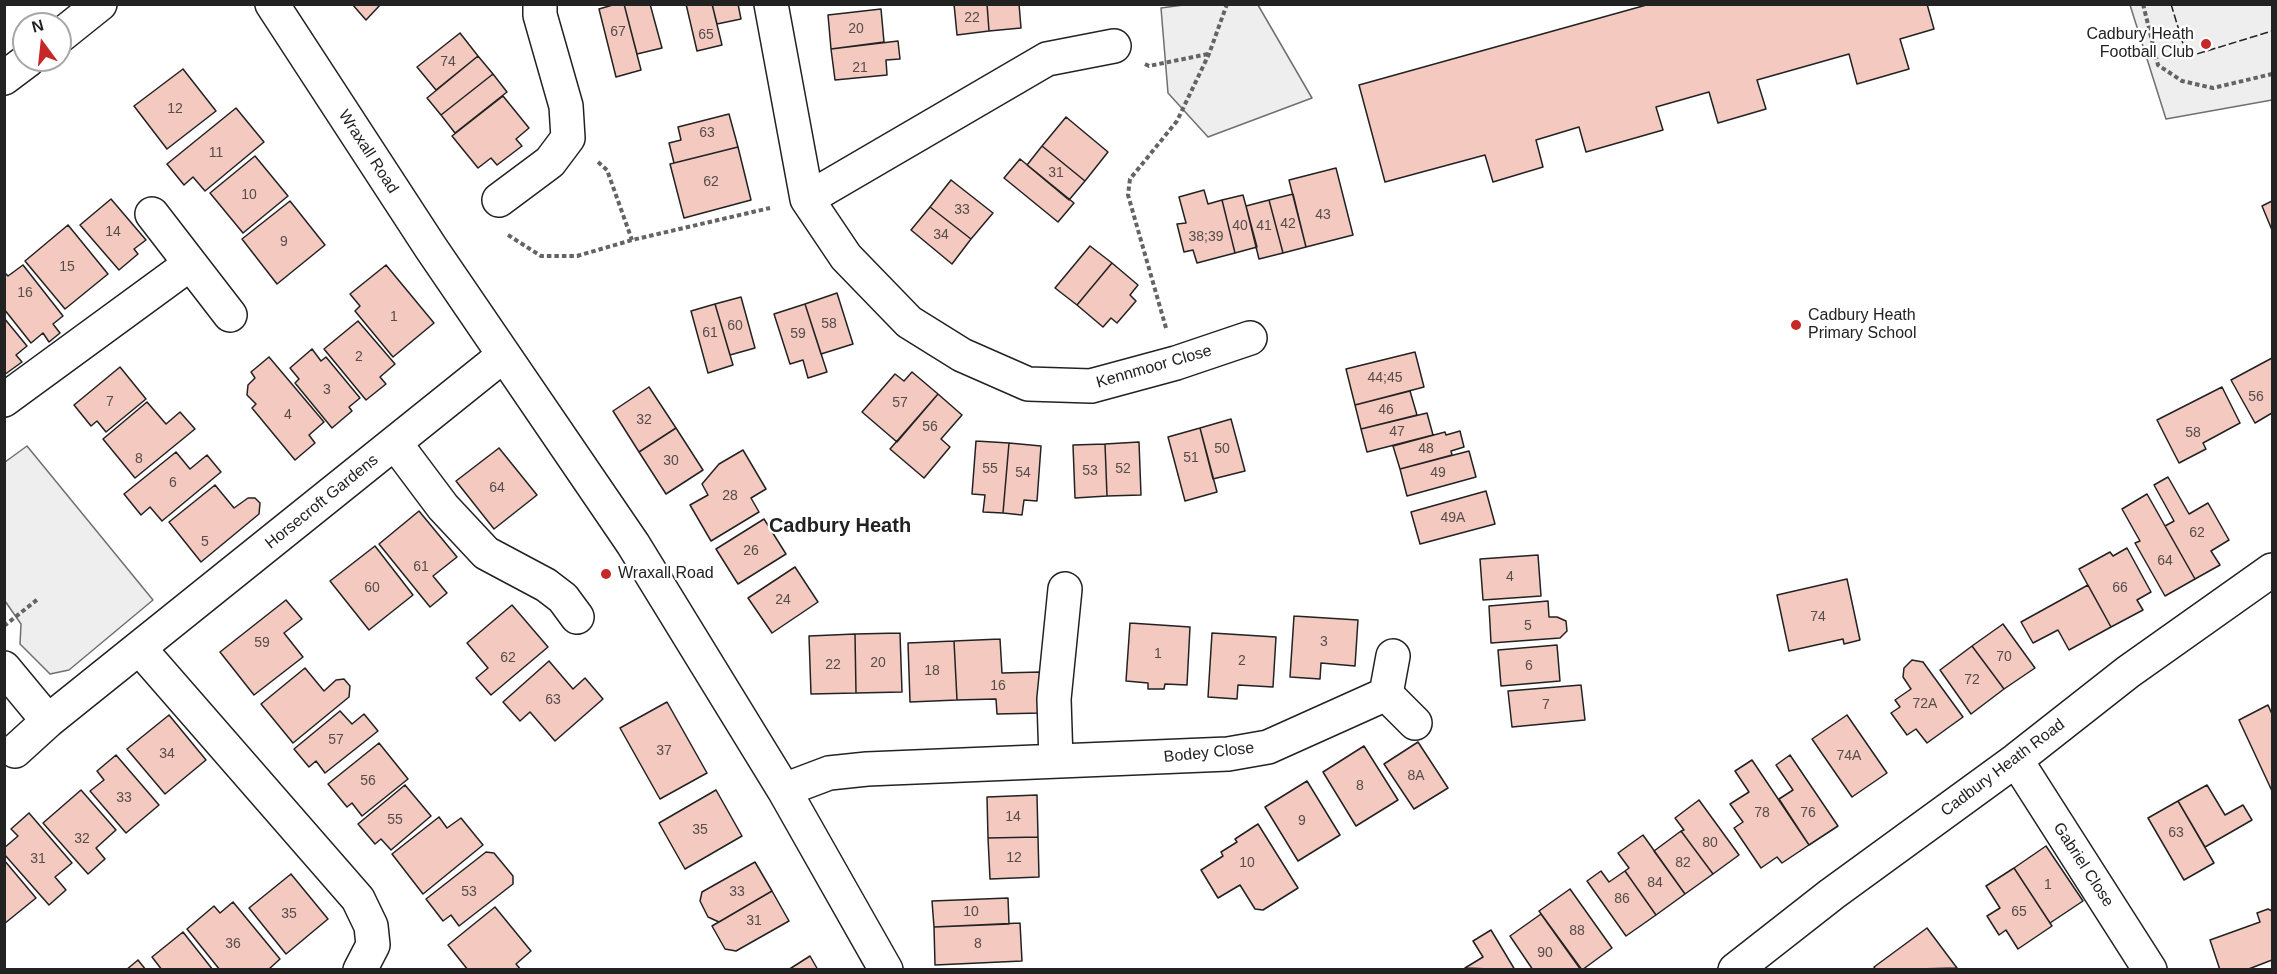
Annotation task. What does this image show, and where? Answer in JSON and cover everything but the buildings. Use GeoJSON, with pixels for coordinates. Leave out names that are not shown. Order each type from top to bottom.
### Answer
{"type":"FeatureCollection","features":[{"type":"Feature","properties":{"kind":"street"},"geometry":{"type":"LineString","coordinates":[[72,26],[100,4]]}},
{"type":"Feature","properties":{"kind":"street","name":"Wraxall Road"},"geometry":{"type":"LineString","coordinates":[[272,4],[504,355],[633,544],[783,790],[886,969]]}},
{"type":"Feature","properties":{"kind":"street"},"geometry":{"type":"LineString","coordinates":[[499,200],[550,162],[568,138],[566,106],[540,15],[540,4]]}},
{"type":"Feature","properties":{"kind":"street","name":"Kennmoor Close"},"geometry":{"type":"LineString","coordinates":[[771,4],[807,200],[846,257],[909,322],[962,355],[1028,384],[1091,386],[1176,363],[1250,338]]}},
{"type":"Feature","properties":{"kind":"street"},"geometry":{"type":"LineString","coordinates":[[807,200],[1047,59],[1114,46]]}},
{"type":"Feature","properties":{"kind":"street"},"geometry":{"type":"LineString","coordinates":[[152,214],[230,315]]}},
{"type":"Feature","properties":{"kind":"street"},"geometry":{"type":"LineString","coordinates":[[4,400],[190,264]]}},
{"type":"Feature","properties":{"kind":"street","name":"Horsecroft Gardens"},"geometry":{"type":"LineString","coordinates":[[15,751],[48,721],[504,355]]}},
{"type":"Feature","properties":{"kind":"street"},"geometry":{"type":"LineString","coordinates":[[395,443],[443,507],[486,553],[546,585],[562,598],[578,617]]}},
{"type":"Feature","properties":{"kind":"street","name":"Cadbury Heath Road"},"geometry":{"type":"LineString","coordinates":[[1735,969],[1832,894],[2016,760],[2128,672],[2272,570]]}},
{"type":"Feature","properties":{"kind":"street"},"geometry":{"type":"LineString","coordinates":[[1056,761],[1054,699],[1065,589]]}},
{"type":"Feature","properties":{"kind":"street"},"geometry":{"type":"LineString","coordinates":[[140,649],[358,899],[371,926],[373,945],[360,969]]}},
{"type":"Feature","properties":{"kind":"street"},"geometry":{"type":"LineString","coordinates":[[1393,656],[1386,694],[1415,723]]}},
{"type":"Feature","properties":{"kind":"street"},"geometry":{"type":"LineString","coordinates":[[4,668],[48,721]]}},
{"type":"Feature","properties":{"kind":"street","name":"Bodey Close"},"geometry":{"type":"LineString","coordinates":[[783,790],[829,773],[1228,754],[1268,747],[1386,694]]}},
{"type":"Feature","properties":{"kind":"street","name":"Gabriel Close"},"geometry":{"type":"LineString","coordinates":[[2016,760],[2150,969]]}},
{"type":"Feature","properties":{"kind":"path"},"geometry":{"type":"LineString","coordinates":[[1176,363],[1128,195],[1130,179],[1177,121],[1209,54],[1227,4]]}},
{"type":"Feature","properties":{"kind":"path"},"geometry":{"type":"LineString","coordinates":[[2144,4],[2158,65],[2182,81],[2213,88],[2272,74]]}},
{"type":"Feature","properties":{"kind":"path"},"geometry":{"type":"LineString","coordinates":[[1114,46],[1149,66],[1209,54]]}},
{"type":"Feature","properties":{"kind":"path"},"geometry":{"type":"LineString","coordinates":[[568,138],[607,170],[632,240]]}},
{"type":"Feature","properties":{"kind":"path"},"geometry":{"type":"LineString","coordinates":[[499,200],[485,210],[513,240],[541,256],[577,256],[632,240],[807,200]]}},
{"type":"Feature","properties":{"kind":"path"},"geometry":{"type":"LineString","coordinates":[[4,626],[38,599]]}},
{"type":"Feature","properties":{"kind":"shaded area"},"geometry":{"type":"Polygon","coordinates":[[[1183,5],[1258,5],[1312,98],[1208,137],[1168,93],[1161,8],[1183,5]]]}},
{"type":"Feature","properties":{"kind":"shaded area"},"geometry":{"type":"Polygon","coordinates":[[[2130,5],[2272,5],[2272,100],[2166,119],[2130,5]]]}},
{"type":"Feature","properties":{"kind":"shaded area"},"geometry":{"type":"Polygon","coordinates":[[[27,446],[153,600],[69,670],[50,674],[20,644],[21,624],[5,601],[5,462],[27,446]]]}},
{"type":"Feature","properties":{"kind":"fence"},"geometry":{"type":"LineString","coordinates":[[2171,4],[2187,57],[2272,31]]}},
{"type":"Feature","properties":{"kind":"place","name":"Cadbury Heath Football Club"},"geometry":{"type":"Point","coordinates":[2206,44]}},
{"type":"Feature","properties":{"kind":"place","name":"Cadbury Heath Primary School"},"geometry":{"type":"Point","coordinates":[1796,325]}},
{"type":"Feature","properties":{"kind":"place","name":"Wraxall Road"},"geometry":{"type":"Point","coordinates":[606,574]}},
{"type":"Feature","properties":{"kind":"district","name":"Cadbury Heath"},"geometry":{"type":"Point","coordinates":[840,526]}}]}
